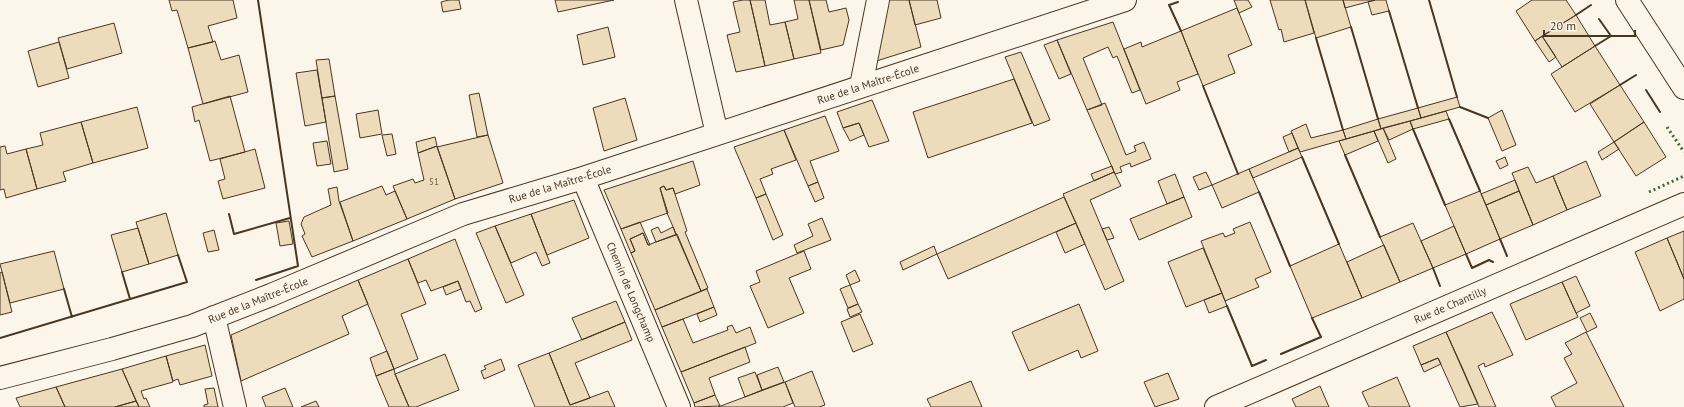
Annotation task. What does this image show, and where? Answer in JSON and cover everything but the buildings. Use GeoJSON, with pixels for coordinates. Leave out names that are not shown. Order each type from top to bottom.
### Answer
{"type":"FeatureCollection","features":[{"type":"Feature","properties":{"kind":"street"},"geometry":{"type":"LineString","coordinates":[[686,0],[717,134]]}},
{"type":"Feature","properties":{"kind":"street"},"geometry":{"type":"LineString","coordinates":[[861,86],[878,0]]}},
{"type":"Feature","properties":{"kind":"street","name":"Rue de la Maître-École"},"geometry":{"type":"LineString","coordinates":[[0,378],[112,349],[192,326],[463,214],[583,178],[1125,0]]}},
{"type":"Feature","properties":{"kind":"street"},"geometry":{"type":"LineString","coordinates":[[1627,0],[1684,88]]}},
{"type":"Feature","properties":{"kind":"street","name":"Chemin de Longchamp"},"geometry":{"type":"LineString","coordinates":[[583,178],[679,407]]}},
{"type":"Feature","properties":{"kind":"street","name":"Rue de Chantilly"},"geometry":{"type":"LineString","coordinates":[[1216,407],[1684,204]]}},
{"type":"Feature","properties":{"kind":"street"},"geometry":{"type":"LineString","coordinates":[[214,318],[235,407]]}},
{"type":"Feature","properties":{"kind":"hedge"},"geometry":{"type":"LineString","coordinates":[[1667,127],[1684,152]]}},
{"type":"Feature","properties":{"kind":"hedge"},"geometry":{"type":"LineString","coordinates":[[1649,192],[1684,176]]}},
{"type":"Feature","properties":{"kind":"wall"},"geometry":{"type":"LineString","coordinates":[[256,280],[298,266],[258,0]]}},
{"type":"Feature","properties":{"kind":"wall"},"geometry":{"type":"LineString","coordinates":[[1429,0],[1457,97]]}},
{"type":"Feature","properties":{"kind":"wall"},"geometry":{"type":"LineString","coordinates":[[1178,2],[1169,5],[1181,31]]}},
{"type":"Feature","properties":{"kind":"wall"},"geometry":{"type":"LineString","coordinates":[[1576,15],[1591,5]]}},
{"type":"Feature","properties":{"kind":"wall"},"geometry":{"type":"LineString","coordinates":[[1389,11],[1418,108]]}},
{"type":"Feature","properties":{"kind":"wall"},"geometry":{"type":"LineString","coordinates":[[1595,46],[1611,36],[1599,19]]}},
{"type":"Feature","properties":{"kind":"wall"},"geometry":{"type":"LineString","coordinates":[[1351,27],[1378,119]]}},
{"type":"Feature","properties":{"kind":"wall"},"geometry":{"type":"LineString","coordinates":[[1316,38],[1343,130]]}},
{"type":"Feature","properties":{"kind":"wall"},"geometry":{"type":"LineString","coordinates":[[1620,85],[1636,75]]}},
{"type":"Feature","properties":{"kind":"wall"},"geometry":{"type":"LineString","coordinates":[[1203,86],[1238,174]]}},
{"type":"Feature","properties":{"kind":"wall"},"geometry":{"type":"LineString","coordinates":[[1646,90],[1660,112]]}},
{"type":"Feature","properties":{"kind":"wall"},"geometry":{"type":"LineString","coordinates":[[1460,107],[1488,118]]}},
{"type":"Feature","properties":{"kind":"wall"},"geometry":{"type":"LineString","coordinates":[[1449,119],[1480,191]]}},
{"type":"Feature","properties":{"kind":"wall"},"geometry":{"type":"LineString","coordinates":[[1413,129],[1445,205]]}},
{"type":"Feature","properties":{"kind":"wall"},"geometry":{"type":"LineString","coordinates":[[1345,155],[1380,237]]}},
{"type":"Feature","properties":{"kind":"wall"},"geometry":{"type":"LineString","coordinates":[[1302,157],[1339,244]]}},
{"type":"Feature","properties":{"kind":"wall"},"geometry":{"type":"LineString","coordinates":[[1259,192],[1290,266]]}},
{"type":"Feature","properties":{"kind":"wall"},"geometry":{"type":"LineString","coordinates":[[229,214],[234,234],[290,218]]}},
{"type":"Feature","properties":{"kind":"wall"},"geometry":{"type":"LineString","coordinates":[[1500,239],[1507,256]]}},
{"type":"Feature","properties":{"kind":"wall"},"geometry":{"type":"LineString","coordinates":[[1466,254],[1472,268],[1489,260],[1493,262]]}},
{"type":"Feature","properties":{"kind":"wall"},"geometry":{"type":"LineString","coordinates":[[0,338],[187,282],[178,255]]}},
{"type":"Feature","properties":{"kind":"wall"},"geometry":{"type":"LineString","coordinates":[[1433,268],[1440,286]]}},
{"type":"Feature","properties":{"kind":"wall"},"geometry":{"type":"LineString","coordinates":[[122,272],[130,299]]}},
{"type":"Feature","properties":{"kind":"wall"},"geometry":{"type":"LineString","coordinates":[[64,289],[72,317]]}},
{"type":"Feature","properties":{"kind":"wall"},"geometry":{"type":"LineString","coordinates":[[1227,306],[1252,366],[1266,360]]}},
{"type":"Feature","properties":{"kind":"wall"},"geometry":{"type":"LineString","coordinates":[[1281,354],[1321,337],[1312,318]]}}]}
